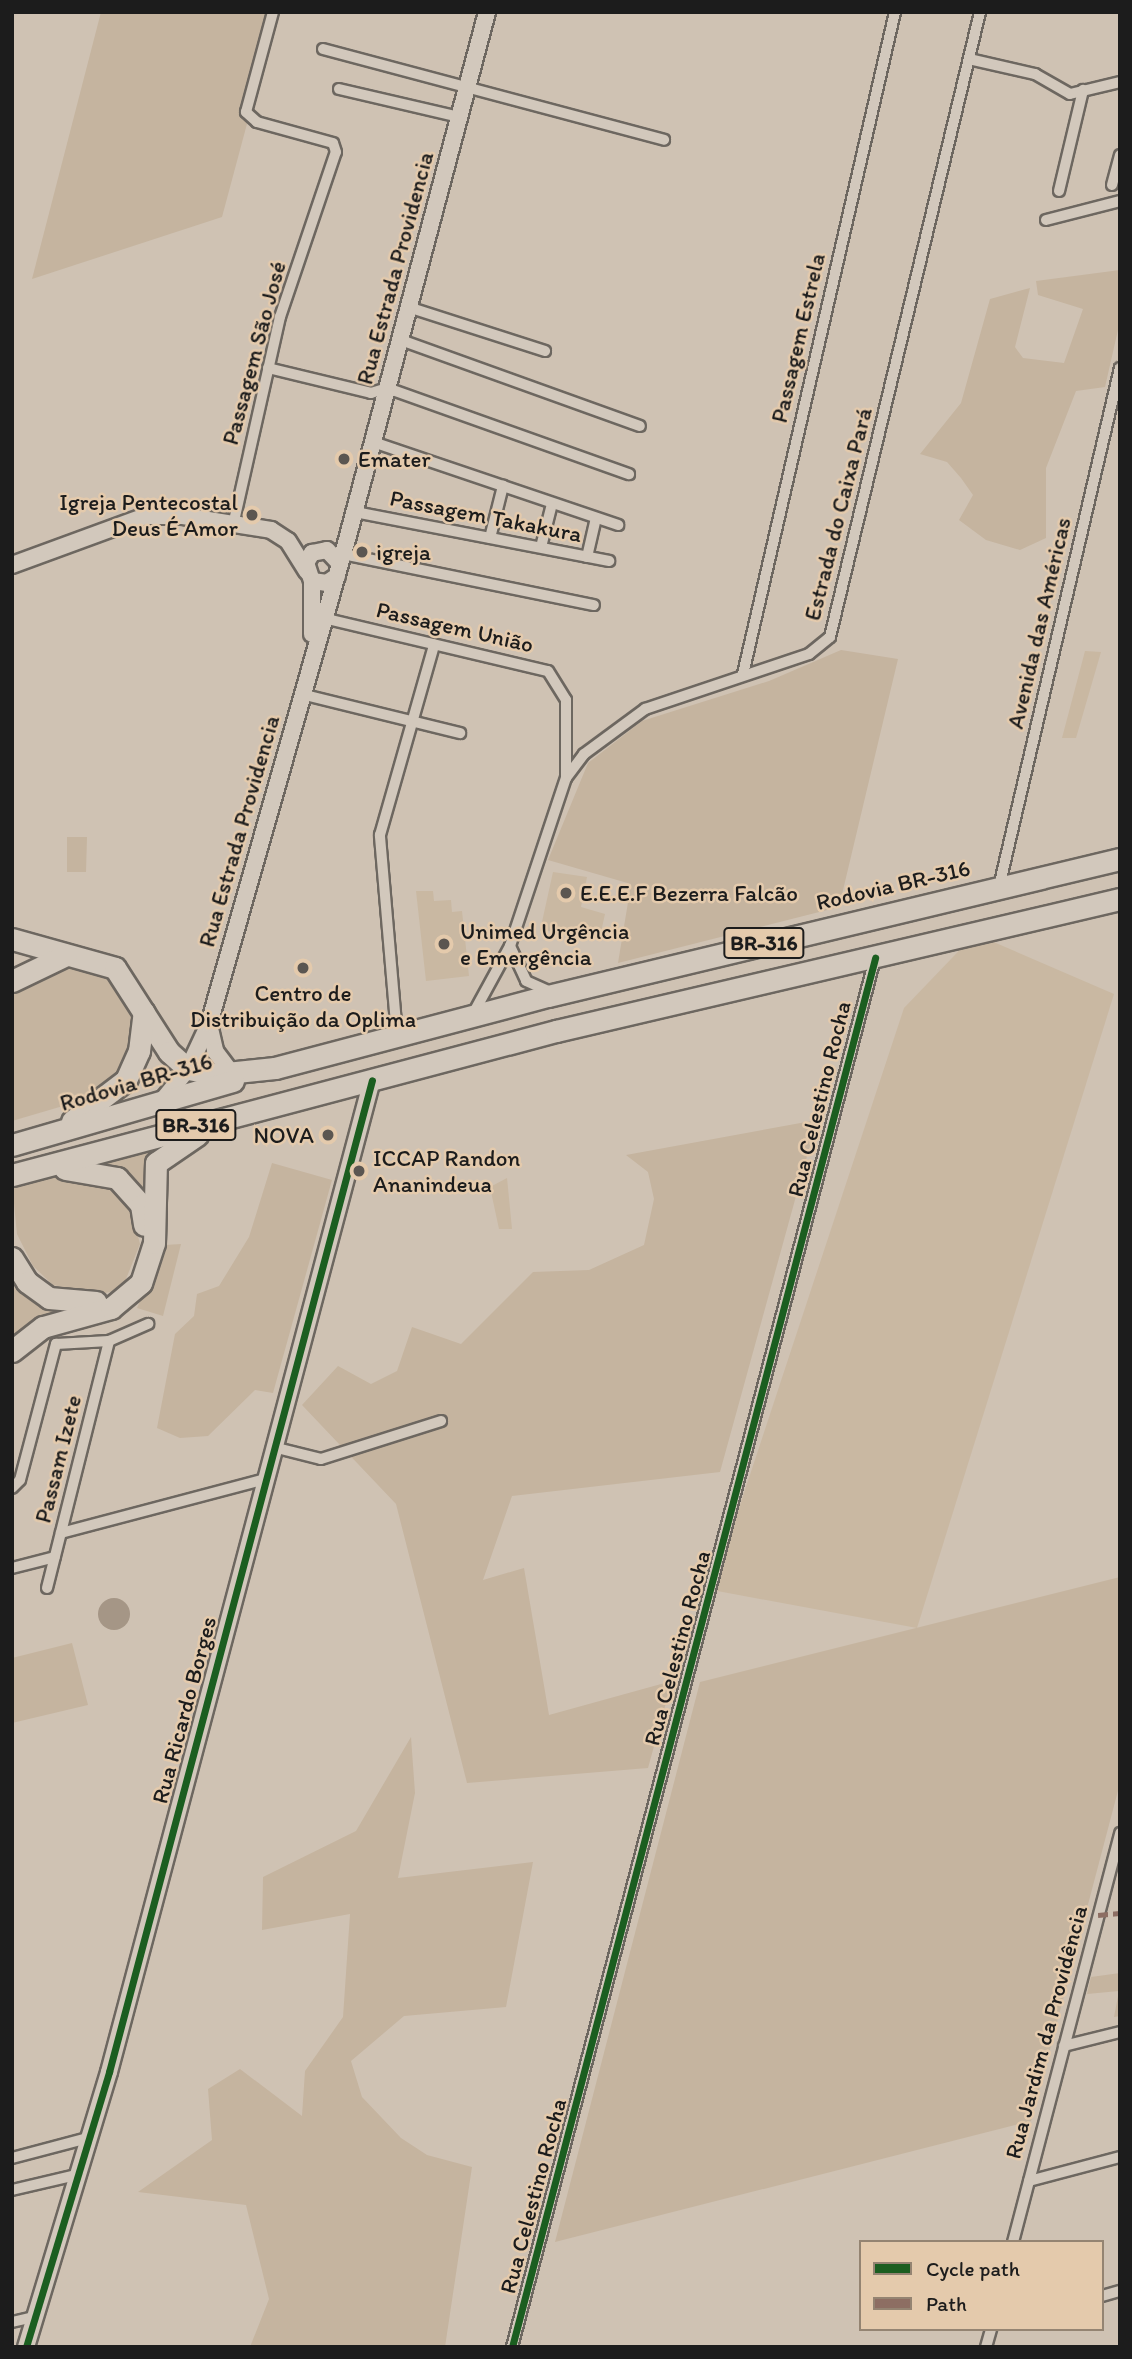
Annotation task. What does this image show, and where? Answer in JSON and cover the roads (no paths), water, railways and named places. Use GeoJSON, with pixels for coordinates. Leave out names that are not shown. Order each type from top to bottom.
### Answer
{"type":"FeatureCollection","features":[{"type":"Feature","properties":{"kind":"highway","name":"Rodovia BR-316"},"geometry":{"type":"LineString","coordinates":[[556,994],[1120,859]]}},
{"type":"Feature","properties":{"kind":"highway","name":"BR-316"},"geometry":{"type":"LineString","coordinates":[[16,1174],[556,1031],[1120,899]]}},
{"type":"Feature","properties":{"kind":"highway"},"geometry":{"type":"LineString","coordinates":[[12,939],[115,968],[144,1012],[155,1035],[188,1069],[230,1071],[275,1068]]}},
{"type":"Feature","properties":{"kind":"highway"},"geometry":{"type":"LineString","coordinates":[[12,981],[66,955]]}},
{"type":"Feature","properties":{"kind":"highway","name":"BR-316"},"geometry":{"type":"LineString","coordinates":[[275,1068],[556,994]]}},
{"type":"Feature","properties":{"kind":"highway"},"geometry":{"type":"LineString","coordinates":[[49,1135],[126,1080],[139,1051],[144,1012]]}},
{"type":"Feature","properties":{"kind":"highway","name":"Rodovia BR-316"},"geometry":{"type":"LineString","coordinates":[[12,1145],[275,1068]]}},
{"type":"Feature","properties":{"kind":"highway"},"geometry":{"type":"LineString","coordinates":[[12,1351],[43,1327],[111,1308],[141,1283],[154,1243],[152,1178],[165,1152],[190,1138],[276,1112],[285,1101]]}},
{"type":"Feature","properties":{"kind":"highway"},"geometry":{"type":"LineString","coordinates":[[12,1258],[37,1292],[60,1303],[94,1303],[134,1274],[145,1235],[141,1205],[117,1178],[79,1167],[16,1174]]}},
{"type":"Feature","properties":{"kind":"main road","name":"Rua Estrada Providencia"},"geometry":{"type":"LineString","coordinates":[[161,1102],[188,1069],[209,1024],[337,561],[355,512],[398,339],[487,12]]}},
{"type":"Feature","properties":{"kind":"main road"},"geometry":{"type":"LineString","coordinates":[[12,565],[146,516],[234,521],[281,534],[310,577],[327,583],[337,561],[312,553],[310,577]]}},
{"type":"Feature","properties":{"kind":"main road","name":"Rua Estrada Providencia"},"geometry":{"type":"LineString","coordinates":[[310,577],[313,650]]}},
{"type":"Feature","properties":{"kind":"main road"},"geometry":{"type":"LineString","coordinates":[[209,1024],[215,1051],[230,1071]]}},
{"type":"Feature","properties":{"kind":"main road","name":"Rua Ricardo Borges"},"geometry":{"type":"LineString","coordinates":[[26,2347],[72,2176],[108,2072],[372,1080]]}},
{"type":"Feature","properties":{"kind":"street","name":"Passagem São José"},"geometry":{"type":"LineString","coordinates":[[234,521],[268,369],[335,157],[333,143],[257,122],[246,112],[273,12]]}},
{"type":"Feature","properties":{"kind":"street","name":"Passagem Estrela"},"geometry":{"type":"LineString","coordinates":[[743,674],[895,12]]}},
{"type":"Feature","properties":{"kind":"street","name":"Estrada do Caixa Pará"},"geometry":{"type":"LineString","coordinates":[[473,1014],[510,946],[566,778],[602,737],[645,709],[809,654],[830,637],[980,12]]}},
{"type":"Feature","properties":{"kind":"street"},"geometry":{"type":"LineString","coordinates":[[323,49],[467,85],[664,140]]}},
{"type":"Feature","properties":{"kind":"street"},"geometry":{"type":"LineString","coordinates":[[969,59],[1035,74],[1066,93],[1120,82]]}},
{"type":"Feature","properties":{"kind":"street"},"geometry":{"type":"LineString","coordinates":[[339,89],[459,117]]}},
{"type":"Feature","properties":{"kind":"street"},"geometry":{"type":"LineString","coordinates":[[1059,191],[1083,90]]}},
{"type":"Feature","properties":{"kind":"street"},"geometry":{"type":"LineString","coordinates":[[1112,185],[1120,155]]}},
{"type":"Feature","properties":{"kind":"street"},"geometry":{"type":"LineString","coordinates":[[1046,220],[1120,201]]}},
{"type":"Feature","properties":{"kind":"street"},"geometry":{"type":"LineString","coordinates":[[408,307],[545,351]]}},
{"type":"Feature","properties":{"kind":"street"},"geometry":{"type":"LineString","coordinates":[[398,339],[640,426]]}},
{"type":"Feature","properties":{"kind":"street","name":"Avenida das Américas"},"geometry":{"type":"LineString","coordinates":[[999,887],[1120,368]]}},
{"type":"Feature","properties":{"kind":"street"},"geometry":{"type":"LineString","coordinates":[[268,369],[371,393],[387,388],[629,474]]}},
{"type":"Feature","properties":{"kind":"street"},"geometry":{"type":"LineString","coordinates":[[373,442],[618,525]]}},
{"type":"Feature","properties":{"kind":"street"},"geometry":{"type":"LineString","coordinates":[[490,538],[503,486]]}},
{"type":"Feature","properties":{"kind":"street"},"geometry":{"type":"LineString","coordinates":[[541,547],[552,504]]}},
{"type":"Feature","properties":{"kind":"street","name":"Passagem Takakura"},"geometry":{"type":"LineString","coordinates":[[355,512],[609,561]]}},
{"type":"Feature","properties":{"kind":"street"},"geometry":{"type":"LineString","coordinates":[[587,557],[596,519]]}},
{"type":"Feature","properties":{"kind":"street"},"geometry":{"type":"LineString","coordinates":[[337,561],[594,605]]}},
{"type":"Feature","properties":{"kind":"street","name":"Passagem União"},"geometry":{"type":"LineString","coordinates":[[323,618],[555,676],[566,700],[566,778]]}},
{"type":"Feature","properties":{"kind":"street"},"geometry":{"type":"LineString","coordinates":[[397,1035],[379,849],[388,801],[416,722],[434,645]]}},
{"type":"Feature","properties":{"kind":"street"},"geometry":{"type":"LineString","coordinates":[[301,694],[460,733]]}},
{"type":"Feature","properties":{"kind":"street"},"geometry":{"type":"LineString","coordinates":[[510,946],[526,981],[556,994]]}},
{"type":"Feature","properties":{"kind":"street","name":"Rua Celestino Rocha"},"geometry":{"type":"LineString","coordinates":[[512,2347],[875,958]]}},
{"type":"Feature","properties":{"kind":"street"},"geometry":{"type":"LineString","coordinates":[[16,1485],[54,1346],[109,1341],[148,1324]]}},
{"type":"Feature","properties":{"kind":"street","name":"Passam Izete"},"geometry":{"type":"LineString","coordinates":[[47,1587],[109,1341]]}},
{"type":"Feature","properties":{"kind":"street"},"geometry":{"type":"LineString","coordinates":[[273,1447],[321,1460],[441,1421]]}},
{"type":"Feature","properties":{"kind":"street"},"geometry":{"type":"LineString","coordinates":[[61,1533],[265,1479]]}},
{"type":"Feature","properties":{"kind":"street"},"geometry":{"type":"LineString","coordinates":[[12,1568],[55,1557]]}},
{"type":"Feature","properties":{"kind":"street","name":"Rua Jardim da Providência"},"geometry":{"type":"LineString","coordinates":[[1014,2240],[1120,1833]]}},
{"type":"Feature","properties":{"kind":"street"},"geometry":{"type":"LineString","coordinates":[[1064,2046],[1120,2032]]}},
{"type":"Feature","properties":{"kind":"street"},"geometry":{"type":"LineString","coordinates":[[12,2158],[84,2140]]}},
{"type":"Feature","properties":{"kind":"street"},"geometry":{"type":"LineString","coordinates":[[1029,2180],[1120,2157]]}},
{"type":"Feature","properties":{"kind":"street"},"geometry":{"type":"LineString","coordinates":[[12,2190],[72,2176]]}},
{"type":"Feature","properties":{"kind":"street"},"geometry":{"type":"LineString","coordinates":[[12,2322],[34,2317]]}},
{"type":"Feature","properties":{"kind":"place","name":"Emater"},"geometry":{"type":"Point","coordinates":[344,459]}},
{"type":"Feature","properties":{"kind":"place","name":"Igreja Pentecostal Deus É Amor"},"geometry":{"type":"Point","coordinates":[252,515]}},
{"type":"Feature","properties":{"kind":"place","name":"igreja"},"geometry":{"type":"Point","coordinates":[362,552]}},
{"type":"Feature","properties":{"kind":"place","name":"E.E.E.F Bezerra Falcão"},"geometry":{"type":"Point","coordinates":[566,893]}},
{"type":"Feature","properties":{"kind":"place","name":"Unimed Urgência e Emergência"},"geometry":{"type":"Point","coordinates":[444,944]}},
{"type":"Feature","properties":{"kind":"place","name":"Centro de Distribuição da Oplima"},"geometry":{"type":"Point","coordinates":[303,968]}},
{"type":"Feature","properties":{"kind":"place","name":"NOVA"},"geometry":{"type":"Point","coordinates":[328,1135]}},
{"type":"Feature","properties":{"kind":"place","name":"ICCAP Randon Ananindeua"},"geometry":{"type":"Point","coordinates":[359,1171]}}]}
